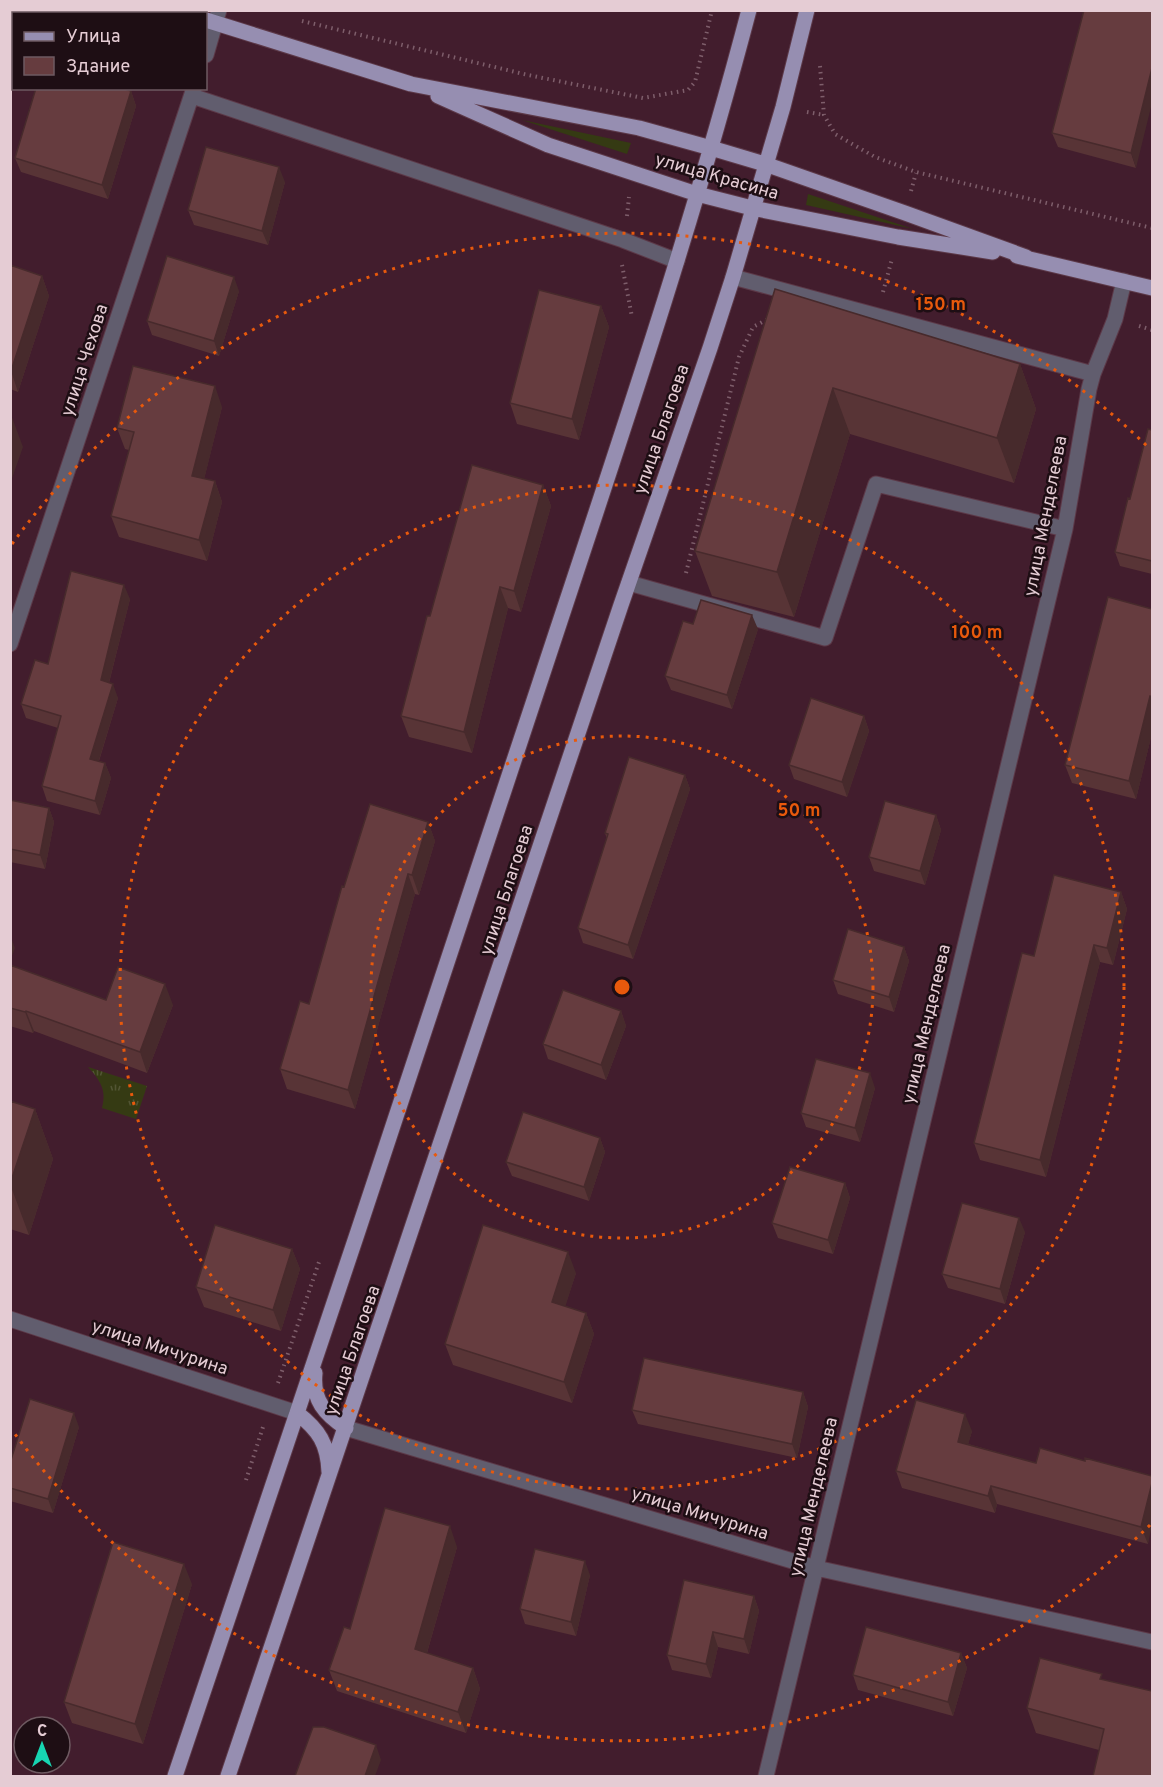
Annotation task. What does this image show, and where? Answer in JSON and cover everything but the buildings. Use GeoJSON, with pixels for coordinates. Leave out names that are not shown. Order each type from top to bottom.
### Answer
{"type":"FeatureCollection","features":[{"type":"Feature","properties":{"kind":"main road","name":"улица Благоева"},"geometry":{"type":"LineString","coordinates":[[175,1776],[428,1025],[677,261],[749,10]]}},
{"type":"Feature","properties":{"kind":"main road","name":"улица Благоева"},"geometry":{"type":"LineString","coordinates":[[228,1776],[733,277],[783,107],[807,10]]}},
{"type":"Feature","properties":{"kind":"main road","name":"улица Красина"},"geometry":{"type":"LineString","coordinates":[[214,18],[411,84],[548,145],[697,194],[752,208],[898,237],[1026,257],[1152,288]]}},
{"type":"Feature","properties":{"kind":"main road","name":"улица Красина"},"geometry":{"type":"LineString","coordinates":[[411,84],[639,128],[711,148],[765,164],[1026,257]]}},
{"type":"Feature","properties":{"kind":"main road"},"geometry":{"type":"LineString","coordinates":[[316,1358],[314,1385],[320,1403],[329,1417],[346,1428]]}},
{"type":"Feature","properties":{"kind":"main road"},"geometry":{"type":"LineString","coordinates":[[297,1413],[315,1427],[319,1435],[328,1460],[329,1478]]}},
{"type":"Feature","properties":{"kind":"street"},"geometry":{"type":"LineString","coordinates":[[207,50],[214,18]]}},
{"type":"Feature","properties":{"kind":"street"},"geometry":{"type":"LineString","coordinates":[[193,92],[612,236],[677,261]]}},
{"type":"Feature","properties":{"kind":"street","name":"улица Чехова"},"geometry":{"type":"LineString","coordinates":[[10,644],[193,92]]}},
{"type":"Feature","properties":{"kind":"street"},"geometry":{"type":"LineString","coordinates":[[733,277],[1093,374]]}},
{"type":"Feature","properties":{"kind":"street","name":"улица Менделеева"},"geometry":{"type":"LineString","coordinates":[[766,1776],[1065,529],[1093,374],[1115,319],[1124,281]]}},
{"type":"Feature","properties":{"kind":"street"},"geometry":{"type":"LineString","coordinates":[[629,583],[825,638],[876,484],[1065,529]]}},
{"type":"Feature","properties":{"kind":"street","name":"улица Мичурина"},"geometry":{"type":"LineString","coordinates":[[10,1319],[297,1413]]}},
{"type":"Feature","properties":{"kind":"street","name":"улица Мичурина"},"geometry":{"type":"LineString","coordinates":[[346,1428],[816,1568],[1152,1642]]}},
{"type":"Feature","properties":{"kind":"path"},"geometry":{"type":"LineString","coordinates":[[291,19],[528,75],[642,98],[688,90],[695,82],[712,10]]}},
{"type":"Feature","properties":{"kind":"path"},"geometry":{"type":"LineString","coordinates":[[820,59],[824,115],[835,134],[875,157],[916,172],[1152,228]]}},
{"type":"Feature","properties":{"kind":"path"},"geometry":{"type":"LineString","coordinates":[[680,597],[739,357],[753,327],[780,313]]}},
{"type":"Feature","properties":{"kind":"green space"},"geometry":{"type":"Polygon","coordinates":[[[522,120],[631,143],[627,154],[522,120]]]}},
{"type":"Feature","properties":{"kind":"green space"},"geometry":{"type":"Polygon","coordinates":[[[808,194],[913,229],[806,205],[808,194]]]}},
{"type":"Feature","properties":{"kind":"green space"},"geometry":{"type":"Polygon","coordinates":[[[88,1067],[147,1086],[136,1119],[102,1108],[103,1091],[96,1076],[88,1067]]]}}]}
